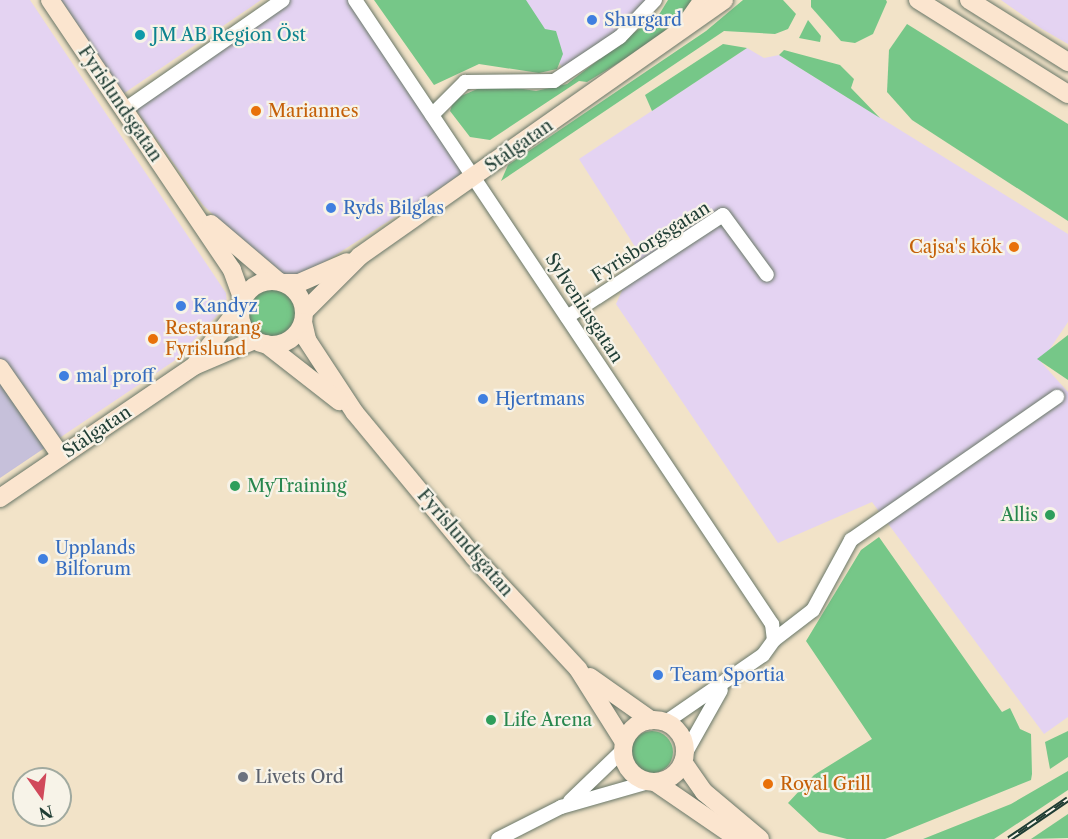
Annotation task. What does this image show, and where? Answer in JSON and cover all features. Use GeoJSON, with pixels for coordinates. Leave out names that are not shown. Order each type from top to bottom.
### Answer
{"type":"FeatureCollection","features":[{"type":"Feature","properties":{"kind":"main road","name":"Fyrislundsgatan"},"geometry":{"type":"LineString","coordinates":[[50,0],[192,207],[232,270],[242,304]]}},
{"type":"Feature","properties":{"kind":"main road","name":"Stålgatan"},"geometry":{"type":"LineString","coordinates":[[677,35],[703,0]]}},
{"type":"Feature","properties":{"kind":"main road","name":"Stålgatan"},"geometry":{"type":"LineString","coordinates":[[281,282],[299,283],[360,256],[724,0]]}},
{"type":"Feature","properties":{"kind":"main road"},"geometry":{"type":"LineString","coordinates":[[918,0],[1068,94]]}},
{"type":"Feature","properties":{"kind":"main road"},"geometry":{"type":"LineString","coordinates":[[969,0],[1068,62]]}},
{"type":"Feature","properties":{"kind":"main road","name":"Fyrislundsgatan"},"geometry":{"type":"LineString","coordinates":[[192,207],[281,282]]}},
{"type":"Feature","properties":{"kind":"main road","name":"Stålgatan"},"geometry":{"type":"LineString","coordinates":[[304,317],[360,256]]}},
{"type":"Feature","properties":{"kind":"main road"},"geometry":{"type":"LineString","coordinates":[[281,282],[298,294],[304,317],[285,342],[261,342],[243,326],[242,304],[257,284],[281,282]]}},
{"type":"Feature","properties":{"kind":"main road","name":"Stålgatan"},"geometry":{"type":"LineString","coordinates":[[194,366],[242,304]]}},
{"type":"Feature","properties":{"kind":"main road","name":"Fyrislundsgatan"},"geometry":{"type":"LineString","coordinates":[[304,317],[306,340],[355,413],[474,556],[578,669],[623,746]]}},
{"type":"Feature","properties":{"kind":"main road","name":"Fyrislundsgatan"},"geometry":{"type":"LineString","coordinates":[[261,342],[355,413]]}},
{"type":"Feature","properties":{"kind":"main road","name":"Stålgatan"},"geometry":{"type":"LineString","coordinates":[[0,498],[194,366],[261,342]]}},
{"type":"Feature","properties":{"kind":"main road"},"geometry":{"type":"LineString","coordinates":[[0,368],[61,456]]}},
{"type":"Feature","properties":{"kind":"main road","name":"Fyrislundsgatan"},"geometry":{"type":"LineString","coordinates":[[578,669],[658,721]]}},
{"type":"Feature","properties":{"kind":"main road"},"geometry":{"type":"LineString","coordinates":[[738,839],[652,782],[633,774],[623,746],[634,728],[658,721],[680,735],[684,758],[704,792],[760,839]]}},
{"type":"Feature","properties":{"kind":"main road"},"geometry":{"type":"LineString","coordinates":[[652,782],[672,777],[684,758]]}},
{"type":"Feature","properties":{"kind":"street"},"geometry":{"type":"LineString","coordinates":[[124,110],[283,0]]}},
{"type":"Feature","properties":{"kind":"street","name":"Sylveniusgatan"},"geometry":{"type":"LineString","coordinates":[[355,0],[476,176],[567,317],[772,624],[774,640]]}},
{"type":"Feature","properties":{"kind":"street"},"geometry":{"type":"LineString","coordinates":[[432,115],[465,82],[554,81],[620,37],[655,0]]}},
{"type":"Feature","properties":{"kind":"street","name":"Fyrisborgsgatan"},"geometry":{"type":"LineString","coordinates":[[567,317],[723,215],[767,275]]}},
{"type":"Feature","properties":{"kind":"street"},"geometry":{"type":"LineString","coordinates":[[658,721],[726,683],[763,655],[774,640],[813,610],[851,540],[1057,397]]}},
{"type":"Feature","properties":{"kind":"street"},"geometry":{"type":"LineString","coordinates":[[684,758],[726,683]]}},
{"type":"Feature","properties":{"kind":"street"},"geometry":{"type":"LineString","coordinates":[[561,807],[623,746]]}},
{"type":"Feature","properties":{"kind":"street"},"geometry":{"type":"LineString","coordinates":[[498,839],[561,807],[652,782]]}},
{"type":"Feature","properties":{"kind":"shaded area"},"geometry":{"type":"Polygon","coordinates":[[[0,0],[30,0],[226,293],[227,305],[174,361],[52,443],[0,368],[0,0]]]}},
{"type":"Feature","properties":{"kind":"shaded area"},"geometry":{"type":"Polygon","coordinates":[[[60,0],[261,0],[123,94],[60,0]]]}},
{"type":"Feature","properties":{"kind":"shaded area"},"geometry":{"type":"Polygon","coordinates":[[[283,0],[355,0],[468,170],[303,276],[276,274],[203,205],[135,108],[283,0]]]}},
{"type":"Feature","properties":{"kind":"shaded area"},"geometry":{"type":"Polygon","coordinates":[[[521,0],[661,0],[620,43],[569,79],[521,0]]]}},
{"type":"Feature","properties":{"kind":"shaded area"},"geometry":{"type":"Polygon","coordinates":[[[1001,0],[1068,0],[1068,44],[1042,29],[1001,0]]]}},
{"type":"Feature","properties":{"kind":"shaded area"},"geometry":{"type":"Polygon","coordinates":[[[747,48],[764,58],[779,55],[1068,234],[1068,322],[1041,362],[1068,392],[1068,717],[1044,734],[872,502],[778,543],[616,304],[639,253],[579,159],[747,48]]]}},
{"type":"Feature","properties":{"kind":"shaded area"},"geometry":{"type":"Polygon","coordinates":[[[0,368],[52,443],[0,478],[0,368]]]}},
{"type":"Feature","properties":{"kind":"green space"},"geometry":{"type":"Polygon","coordinates":[[[374,0],[526,0],[545,29],[556,31],[563,54],[557,69],[539,73],[479,64],[434,85],[374,0]]]}},
{"type":"Feature","properties":{"kind":"green space"},"geometry":{"type":"Polygon","coordinates":[[[668,0],[694,0],[656,40],[587,82],[579,81],[490,140],[470,137],[450,111],[454,99],[489,84],[536,91],[567,84],[660,13],[668,0]]]}},
{"type":"Feature","properties":{"kind":"green space"},"geometry":{"type":"Polygon","coordinates":[[[743,0],[783,0],[796,14],[788,29],[775,34],[724,31],[501,181],[508,165],[706,31],[743,0]]]}},
{"type":"Feature","properties":{"kind":"green space"},"geometry":{"type":"Polygon","coordinates":[[[811,0],[886,0],[887,2],[873,34],[855,43],[841,41],[811,7],[811,0]]]}},
{"type":"Feature","properties":{"kind":"green space"},"geometry":{"type":"Polygon","coordinates":[[[808,20],[821,36],[820,42],[799,38],[808,20]]]}},
{"type":"Feature","properties":{"kind":"green space"},"geometry":{"type":"Polygon","coordinates":[[[907,24],[1068,124],[1068,221],[912,120],[887,92],[889,50],[907,24]]]}},
{"type":"Feature","properties":{"kind":"green space"},"geometry":{"type":"Polygon","coordinates":[[[723,44],[747,48],[652,111],[645,95],[723,44]]]}},
{"type":"Feature","properties":{"kind":"green space"},"geometry":{"type":"Polygon","coordinates":[[[784,50],[840,65],[854,79],[851,88],[880,118],[779,55],[784,50]]]}},
{"type":"Feature","properties":{"kind":"green space"},"geometry":{"type":"Polygon","coordinates":[[[267,289],[277,289],[289,296],[296,308],[296,318],[289,330],[277,337],[267,337],[252,326],[248,318],[248,308],[259,293],[267,289]]]}},
{"type":"Feature","properties":{"kind":"green space"},"geometry":{"type":"Polygon","coordinates":[[[1068,335],[1068,380],[1037,359],[1068,335]]]}},
{"type":"Feature","properties":{"kind":"green space"},"geometry":{"type":"Polygon","coordinates":[[[879,537],[1002,712],[1010,708],[1020,729],[1031,734],[1032,774],[1031,780],[885,839],[847,839],[819,832],[788,803],[814,775],[872,739],[806,641],[861,550],[879,537]]]}},
{"type":"Feature","properties":{"kind":"green space"},"geometry":{"type":"Polygon","coordinates":[[[652,731],[667,737],[673,752],[667,767],[652,773],[637,767],[631,752],[637,737],[652,731]]]}},
{"type":"Feature","properties":{"kind":"green space"},"geometry":{"type":"Polygon","coordinates":[[[1068,731],[1068,757],[1050,769],[1045,742],[1068,731]]]}},
{"type":"Feature","properties":{"kind":"green space"},"geometry":{"type":"Polygon","coordinates":[[[1068,771],[1068,790],[994,839],[923,839],[1011,804],[1068,771]]]}},
{"type":"Feature","properties":{"kind":"green space"},"geometry":{"type":"Polygon","coordinates":[[[1068,814],[1068,838],[1031,839],[1068,814]]]}},
{"type":"Feature","properties":{"kind":"railway"},"geometry":{"type":"LineString","coordinates":[[1009,839],[1068,799]]}},
{"type":"Feature","properties":{"kind":"place","name":"Shurgard"},"geometry":{"type":"Point","coordinates":[592,20]}},
{"type":"Feature","properties":{"kind":"place","name":"JM AB Region Öst"},"geometry":{"type":"Point","coordinates":[140,35]}},
{"type":"Feature","properties":{"kind":"place","name":"Mariannes"},"geometry":{"type":"Point","coordinates":[256,111]}},
{"type":"Feature","properties":{"kind":"place","name":"Ryds Bilglas"},"geometry":{"type":"Point","coordinates":[331,208]}},
{"type":"Feature","properties":{"kind":"place","name":"Cajsa's kök"},"geometry":{"type":"Point","coordinates":[1014,247]}},
{"type":"Feature","properties":{"kind":"place","name":"Kandyz"},"geometry":{"type":"Point","coordinates":[181,306]}},
{"type":"Feature","properties":{"kind":"place","name":"Restaurang Fyrislund"},"geometry":{"type":"Point","coordinates":[153,339]}},
{"type":"Feature","properties":{"kind":"place","name":"mal proff"},"geometry":{"type":"Point","coordinates":[64,376]}},
{"type":"Feature","properties":{"kind":"place","name":"Hjertmans"},"geometry":{"type":"Point","coordinates":[483,399]}},
{"type":"Feature","properties":{"kind":"place","name":"MyTraining"},"geometry":{"type":"Point","coordinates":[235,486]}},
{"type":"Feature","properties":{"kind":"place","name":"Allis"},"geometry":{"type":"Point","coordinates":[1050,515]}},
{"type":"Feature","properties":{"kind":"place","name":"Upplands Bilforum"},"geometry":{"type":"Point","coordinates":[43,559]}},
{"type":"Feature","properties":{"kind":"place","name":"Team Sportia"},"geometry":{"type":"Point","coordinates":[658,675]}},
{"type":"Feature","properties":{"kind":"place","name":"Life Arena"},"geometry":{"type":"Point","coordinates":[491,720]}},
{"type":"Feature","properties":{"kind":"place","name":"Livets Ord"},"geometry":{"type":"Point","coordinates":[243,777]}},
{"type":"Feature","properties":{"kind":"place","name":"Royal Grill"},"geometry":{"type":"Point","coordinates":[768,784]}}]}
